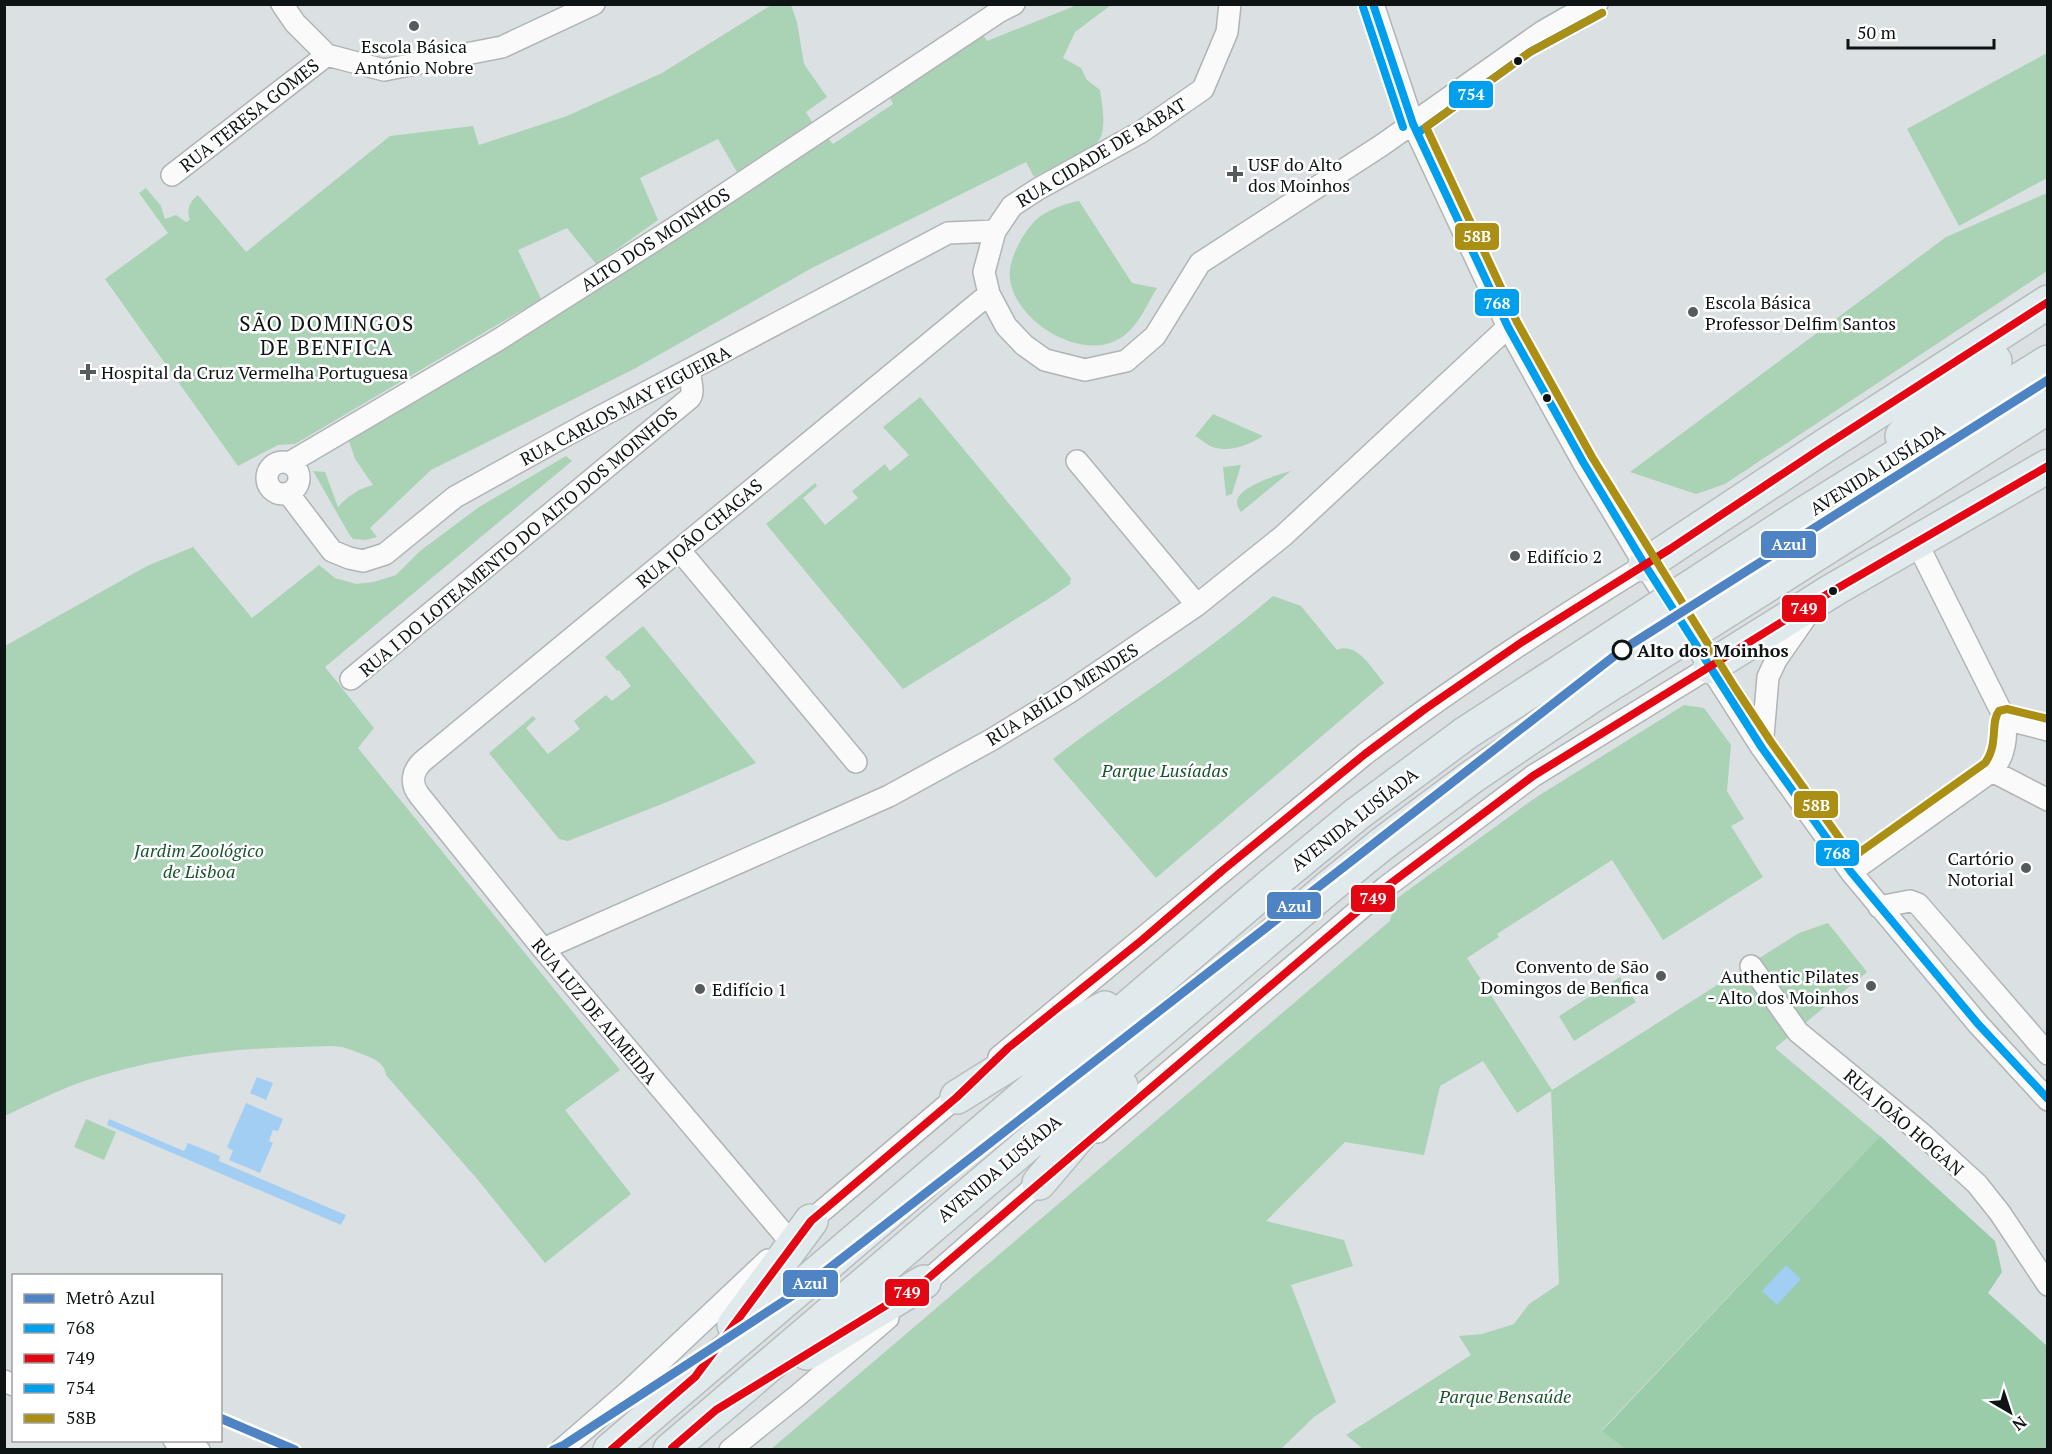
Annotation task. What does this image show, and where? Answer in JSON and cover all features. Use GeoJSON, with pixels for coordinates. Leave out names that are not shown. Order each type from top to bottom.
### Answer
{"type":"FeatureCollection","features":[{"type":"Feature","properties":{"kind":"main road"},"geometry":{"type":"LineString","coordinates":[[1645,565],[2048,302]]}},
{"type":"Feature","properties":{"kind":"main road"},"geometry":{"type":"LineString","coordinates":[[1855,483],[1923,415],[1983,369],[2048,328]]}},
{"type":"Feature","properties":{"kind":"main road","name":"AVENIDA LUSÍADA"},"geometry":{"type":"LineString","coordinates":[[610,1449],[695,1377],[768,1299],[1162,977],[1357,814],[1466,733],[1797,518],[2048,362]]}},
{"type":"Feature","properties":{"kind":"main road","name":"AVENIDA LUSÍADA"},"geometry":{"type":"LineString","coordinates":[[670,1449],[716,1410],[807,1343],[1195,1001],[1383,844],[1473,776],[1547,726],[2048,407]]}},
{"type":"Feature","properties":{"kind":"main road"},"geometry":{"type":"LineString","coordinates":[[1932,481],[2048,429]]}},
{"type":"Feature","properties":{"kind":"main road"},"geometry":{"type":"LineString","coordinates":[[1710,667],[1819,599],[2048,466]]}},
{"type":"Feature","properties":{"kind":"main road"},"geometry":{"type":"LineString","coordinates":[[957,1097],[1059,1034],[1162,977]]}},
{"type":"Feature","properties":{"kind":"main road"},"geometry":{"type":"LineString","coordinates":[[1039,1183],[1195,1001]]}},
{"type":"Feature","properties":{"kind":"main road"},"geometry":{"type":"LineString","coordinates":[[768,1299],[800,1231]]}},
{"type":"Feature","properties":{"kind":"main road"},"geometry":{"type":"LineString","coordinates":[[807,1343],[924,1282]]}},
{"type":"Feature","properties":{"kind":"street"},"geometry":{"type":"LineString","coordinates":[[282,4],[295,23],[327,55],[384,70],[502,47],[594,4]]}},
{"type":"Feature","properties":{"kind":"street","name":"ALTO DOS MOINHOS"},"geometry":{"type":"LineString","coordinates":[[289,463],[508,334],[674,228],[1000,11],[1014,4]]}},
{"type":"Feature","properties":{"kind":"street","name":"RUA CIDADE DE RABAT"},"geometry":{"type":"LineString","coordinates":[[1230,4],[1227,32],[1203,89],[1141,132],[1038,189],[1012,206],[995,231],[984,272],[989,294],[1006,326],[1024,345],[1045,360],[1085,370],[1126,361],[1155,336],[1200,263],[1413,124],[1542,32],[1597,4]]}},
{"type":"Feature","properties":{"kind":"street"},"geometry":{"type":"LineString","coordinates":[[1373,4],[1413,124],[1508,327],[1583,462],[1645,565],[1762,748],[1851,872],[1978,1024],[2047,1098]]}},
{"type":"Feature","properties":{"kind":"street","name":"RUA TERESA GOMES"},"geometry":{"type":"LineString","coordinates":[[172,175],[327,55]]}},
{"type":"Feature","properties":{"kind":"street","name":"RUA CARLOS MAY FIGUEIRA"},"geometry":{"type":"LineString","coordinates":[[289,463],[273,465],[267,475],[270,487],[275,492],[288,493],[332,551],[363,561],[385,554],[455,497],[690,369],[948,233],[995,231]]}},
{"type":"Feature","properties":{"kind":"street","name":"RUA JOÃO CHAGAS"},"geometry":{"type":"LineString","coordinates":[[413,776],[419,765],[431,754],[989,294]]}},
{"type":"Feature","properties":{"kind":"street","name":"RUA ABÍLIO MENDES"},"geometry":{"type":"LineString","coordinates":[[543,949],[912,785],[1068,693],[1129,654],[1197,605],[1283,536],[1508,327]]}},
{"type":"Feature","properties":{"kind":"street","name":"RUA I DO LOTEAMENTO DO ALTO DOS MOINHOS"},"geometry":{"type":"LineString","coordinates":[[351,679],[690,398],[693,390],[689,381],[690,369]]}},
{"type":"Feature","properties":{"kind":"street"},"geometry":{"type":"LineString","coordinates":[[1077,461],[1197,605]]}},
{"type":"Feature","properties":{"kind":"street"},"geometry":{"type":"LineString","coordinates":[[1851,872],[1992,771],[1999,763],[2004,749],[2006,734],[2004,719],[1917,543]]}},
{"type":"Feature","properties":{"kind":"street"},"geometry":{"type":"LineString","coordinates":[[687,558],[856,762]]}},
{"type":"Feature","properties":{"kind":"street"},"geometry":{"type":"LineString","coordinates":[[561,1449],[629,1391],[800,1231],[957,1097],[1008,1048],[1142,940],[1222,870],[1365,754],[1425,709],[1522,642],[1645,565]]}},
{"type":"Feature","properties":{"kind":"street"},"geometry":{"type":"LineString","coordinates":[[1762,748],[1768,677],[1776,660],[1819,599]]}},
{"type":"Feature","properties":{"kind":"street","name":"AVENIDA LUSÍADA"},"geometry":{"type":"LineString","coordinates":[[730,1449],[797,1396],[890,1316],[924,1282],[1386,887],[1533,776],[1710,667]]}},
{"type":"Feature","properties":{"kind":"street"},"geometry":{"type":"LineString","coordinates":[[2004,719],[2048,730]]}},
{"type":"Feature","properties":{"kind":"street"},"geometry":{"type":"LineString","coordinates":[[1992,771],[2048,800]]}},
{"type":"Feature","properties":{"kind":"street","name":"RUA LUZ DE ALMEIDA"},"geometry":{"type":"LineString","coordinates":[[413,776],[414,786],[419,795],[543,949],[800,1231]]}},
{"type":"Feature","properties":{"kind":"street"},"geometry":{"type":"LineString","coordinates":[[1879,907],[1910,901],[1918,904],[2048,1054]]}},
{"type":"Feature","properties":{"kind":"street","name":"RUA JOÃO HOGAN"},"geometry":{"type":"LineString","coordinates":[[1751,966],[1798,1032],[1921,1133],[1977,1184],[2001,1213],[2048,1285]]}},
{"type":"Feature","properties":{"kind":"street"},"geometry":{"type":"LineString","coordinates":[[180,1442],[199,1449]]}},
{"type":"Feature","properties":{"kind":"green space"},"geometry":{"type":"Polygon","coordinates":[[[773,4],[791,5],[797,22],[804,64],[827,97],[806,112],[812,122],[737,172],[718,139],[640,178],[658,220],[596,264],[567,228],[518,250],[541,299],[295,444],[278,445],[238,466],[105,279],[168,233],[139,193],[146,188],[161,206],[165,219],[176,215],[186,222],[190,220],[188,213],[190,206],[198,195],[246,252],[390,136],[473,126],[479,145],[567,116],[662,73],[773,4]]]}},
{"type":"Feature","properties":{"kind":"green space"},"geometry":{"type":"Polygon","coordinates":[[[1077,5],[1111,5],[1075,32],[1063,58],[1081,68],[1087,80],[1100,90],[1103,129],[1095,145],[1034,177],[1026,162],[812,268],[634,369],[431,470],[370,528],[377,537],[365,540],[353,539],[349,534],[313,471],[325,472],[338,507],[354,493],[373,485],[355,459],[349,441],[754,185],[824,134],[833,144],[893,104],[888,93],[980,30],[987,41],[1077,5]]]}},
{"type":"Feature","properties":{"kind":"green space"},"geometry":{"type":"Polygon","coordinates":[[[2047,53],[2047,178],[1959,226],[1907,129],[2047,53]]]}},
{"type":"Feature","properties":{"kind":"green space"},"geometry":{"type":"Polygon","coordinates":[[[2047,193],[2047,271],[1725,484],[1696,494],[1630,472],[1946,237],[2047,193]]]}},
{"type":"Feature","properties":{"kind":"green space"},"geometry":{"type":"Polygon","coordinates":[[[1079,201],[1132,283],[1157,288],[1140,318],[1129,331],[1115,341],[1099,345],[1083,345],[1066,340],[1035,321],[1023,309],[1014,294],[1010,279],[1014,255],[1022,238],[1033,223],[1052,210],[1079,201]]]}},
{"type":"Feature","properties":{"kind":"green space"},"geometry":{"type":"Polygon","coordinates":[[[920,397],[1071,578],[1070,584],[1053,596],[903,689],[766,524],[815,483],[817,486],[803,498],[825,525],[858,498],[852,491],[885,464],[890,471],[909,455],[883,427],[920,397]]]}},
{"type":"Feature","properties":{"kind":"green space"},"geometry":{"type":"Polygon","coordinates":[[[1213,414],[1263,436],[1234,448],[1222,449],[1211,446],[1195,436],[1213,414]]]}},
{"type":"Feature","properties":{"kind":"green space","name":"Jardim Zoológico de Lisboa"},"geometry":{"type":"Polygon","coordinates":[[[566,456],[572,461],[325,667],[374,728],[358,748],[620,1070],[565,1110],[631,1194],[545,1263],[478,1180],[386,1075],[381,1064],[342,1047],[246,1050],[164,1060],[84,1081],[5,1116],[5,646],[147,566],[193,547],[252,618],[319,565],[335,578],[356,584],[374,582],[396,575],[420,551],[479,507],[566,456]]]}},
{"type":"Feature","properties":{"kind":"green space"},"geometry":{"type":"Polygon","coordinates":[[[1241,465],[1232,494],[1226,496],[1223,467],[1241,465]]]}},
{"type":"Feature","properties":{"kind":"green space"},"geometry":{"type":"Polygon","coordinates":[[[1291,471],[1241,512],[1237,502],[1244,491],[1260,482],[1291,471]]]}},
{"type":"Feature","properties":{"kind":"green space","name":"Parque Lusíadas"},"geometry":{"type":"Polygon","coordinates":[[[1273,596],[1301,606],[1337,650],[1344,648],[1358,653],[1370,664],[1384,683],[1156,878],[1053,759],[1220,639],[1273,596]]]}},
{"type":"Feature","properties":{"kind":"green space"},"geometry":{"type":"Polygon","coordinates":[[[643,626],[756,763],[667,802],[568,841],[559,839],[489,753],[533,716],[536,719],[526,728],[548,754],[580,729],[574,721],[606,695],[612,701],[631,686],[605,657],[643,626]]]}},
{"type":"Feature","properties":{"kind":"green space","name":"Parque Bensaúde"},"geometry":{"type":"Polygon","coordinates":[[[1684,705],[1704,708],[1731,745],[1727,791],[1744,819],[1731,826],[1763,877],[1663,940],[1612,860],[1497,934],[1499,937],[1467,958],[1552,1090],[1799,933],[1828,923],[1867,972],[1775,1048],[1880,1136],[1602,1430],[1627,1449],[1363,1449],[1346,1435],[1471,1355],[1459,1336],[1482,1334],[1514,1324],[1529,1304],[1559,1284],[1551,1091],[1517,1113],[1483,1061],[1440,1086],[1424,1155],[1345,1142],[1266,1221],[1344,1240],[1353,1266],[1291,1285],[1336,1402],[1314,1417],[1281,1449],[770,1450],[1390,921],[1396,899],[1535,798],[1684,705]]]}},
{"type":"Feature","properties":{"kind":"green space"},"geometry":{"type":"Polygon","coordinates":[[[1620,977],[1636,1002],[1574,1041],[1559,1016],[1620,977]]]}},
{"type":"Feature","properties":{"kind":"green space"},"geometry":{"type":"Polygon","coordinates":[[[86,1119],[116,1132],[104,1160],[74,1147],[86,1119]]]}},
{"type":"Feature","properties":{"kind":"green space"},"geometry":{"type":"Polygon","coordinates":[[[1880,1136],[1995,1241],[2002,1272],[1988,1293],[2047,1346],[2047,1449],[1627,1450],[1602,1431],[1880,1136]]]}},
{"type":"Feature","properties":{"kind":"water"},"geometry":{"type":"Polygon","coordinates":[[[257,1077],[273,1083],[266,1100],[250,1093],[257,1077]]]}},
{"type":"Feature","properties":{"kind":"water"},"geometry":{"type":"Polygon","coordinates":[[[246,1103],[283,1119],[278,1131],[273,1130],[269,1141],[273,1143],[260,1173],[229,1160],[233,1151],[227,1147],[246,1103]]]}},
{"type":"Feature","properties":{"kind":"water"},"geometry":{"type":"Polygon","coordinates":[[[109,1119],[184,1151],[188,1143],[220,1156],[219,1161],[346,1215],[341,1225],[107,1125],[109,1119]]]}},
{"type":"Feature","properties":{"kind":"water"},"geometry":{"type":"Polygon","coordinates":[[[1786,1265],[1801,1279],[1777,1305],[1762,1291],[1786,1265]]]}},
{"type":"Feature","properties":{"kind":"metro line","name":"Azul"},"geometry":{"type":"LineString","coordinates":[[553,1450],[804,1288],[1622,650],[2048,380]]}},
{"type":"Feature","properties":{"kind":"metro line","name":"Azul"},"geometry":{"type":"LineString","coordinates":[[222,1419],[295,1450]]}},
{"type":"Feature","properties":{"kind":"transit line","name":"768"},"geometry":{"type":"LineString","coordinates":[[1373,4],[1413,124],[1508,327],[1583,462],[1645,565],[1762,748],[1851,872],[1978,1024],[2048,1099]]}},
{"type":"Feature","properties":{"kind":"transit line","name":"754"},"geometry":{"type":"LineString","coordinates":[[1363,7],[1403,127]]}},
{"type":"Feature","properties":{"kind":"transit line","name":"754"},"geometry":{"type":"LineString","coordinates":[[1419,132],[1530,52],[1602,13]]}},
{"type":"Feature","properties":{"kind":"transit line","name":"58B"},"geometry":{"type":"LineString","coordinates":[[1602,13],[1530,52],[1426,127],[1517,322],[1592,457],[1734,686],[1853,857],[1985,763],[1992,748],[1995,721],[1999,711],[2007,709],[2048,719]]}},
{"type":"Feature","properties":{"kind":"transit line","name":"749"},"geometry":{"type":"LineString","coordinates":[[611,1450],[695,1377],[811,1221],[957,1097],[1008,1048],[1142,940],[1223,870],[1365,754],[1522,642],[1670,549],[2048,302]]}},
{"type":"Feature","properties":{"kind":"transit line","name":"749"},"geometry":{"type":"LineString","coordinates":[[672,1448],[716,1410],[924,1282],[1386,887],[1533,776],[1819,599],[2048,466]]}},
{"type":"Feature","properties":{"kind":"place","name":"Escola Básica António Nobre"},"geometry":{"type":"Point","coordinates":[414,26]}},
{"type":"Feature","properties":{"kind":"place","name":"USF do Alto dos Moinhos"},"geometry":{"type":"Point","coordinates":[1235,174]}},
{"type":"Feature","properties":{"kind":"place","name":"Escola Básica Professor Delfim Santos"},"geometry":{"type":"Point","coordinates":[1693,312]}},
{"type":"Feature","properties":{"kind":"place","name":"Hospital da Cruz Vermelha Portuguesa"},"geometry":{"type":"Point","coordinates":[88,372]}},
{"type":"Feature","properties":{"kind":"place","name":"Edifício 2"},"geometry":{"type":"Point","coordinates":[1515,556]}},
{"type":"Feature","properties":{"kind":"place","name":"Alto dos Moinhos"},"geometry":{"type":"Point","coordinates":[1622,650]}},
{"type":"Feature","properties":{"kind":"place","name":"Cartório Notorial"},"geometry":{"type":"Point","coordinates":[2026,868]}},
{"type":"Feature","properties":{"kind":"place","name":"Convento de São Domingos de Benfica"},"geometry":{"type":"Point","coordinates":[1661,976]}},
{"type":"Feature","properties":{"kind":"place","name":"Authentic Pilates - Alto dos Moinhos"},"geometry":{"type":"Point","coordinates":[1871,986]}},
{"type":"Feature","properties":{"kind":"place","name":"Edifício 1"},"geometry":{"type":"Point","coordinates":[700,989]}},
{"type":"Feature","properties":{"kind":"district","name":"SÃO DOMINGOS DE BENFICA"},"geometry":{"type":"Point","coordinates":[327,335]}}]}
